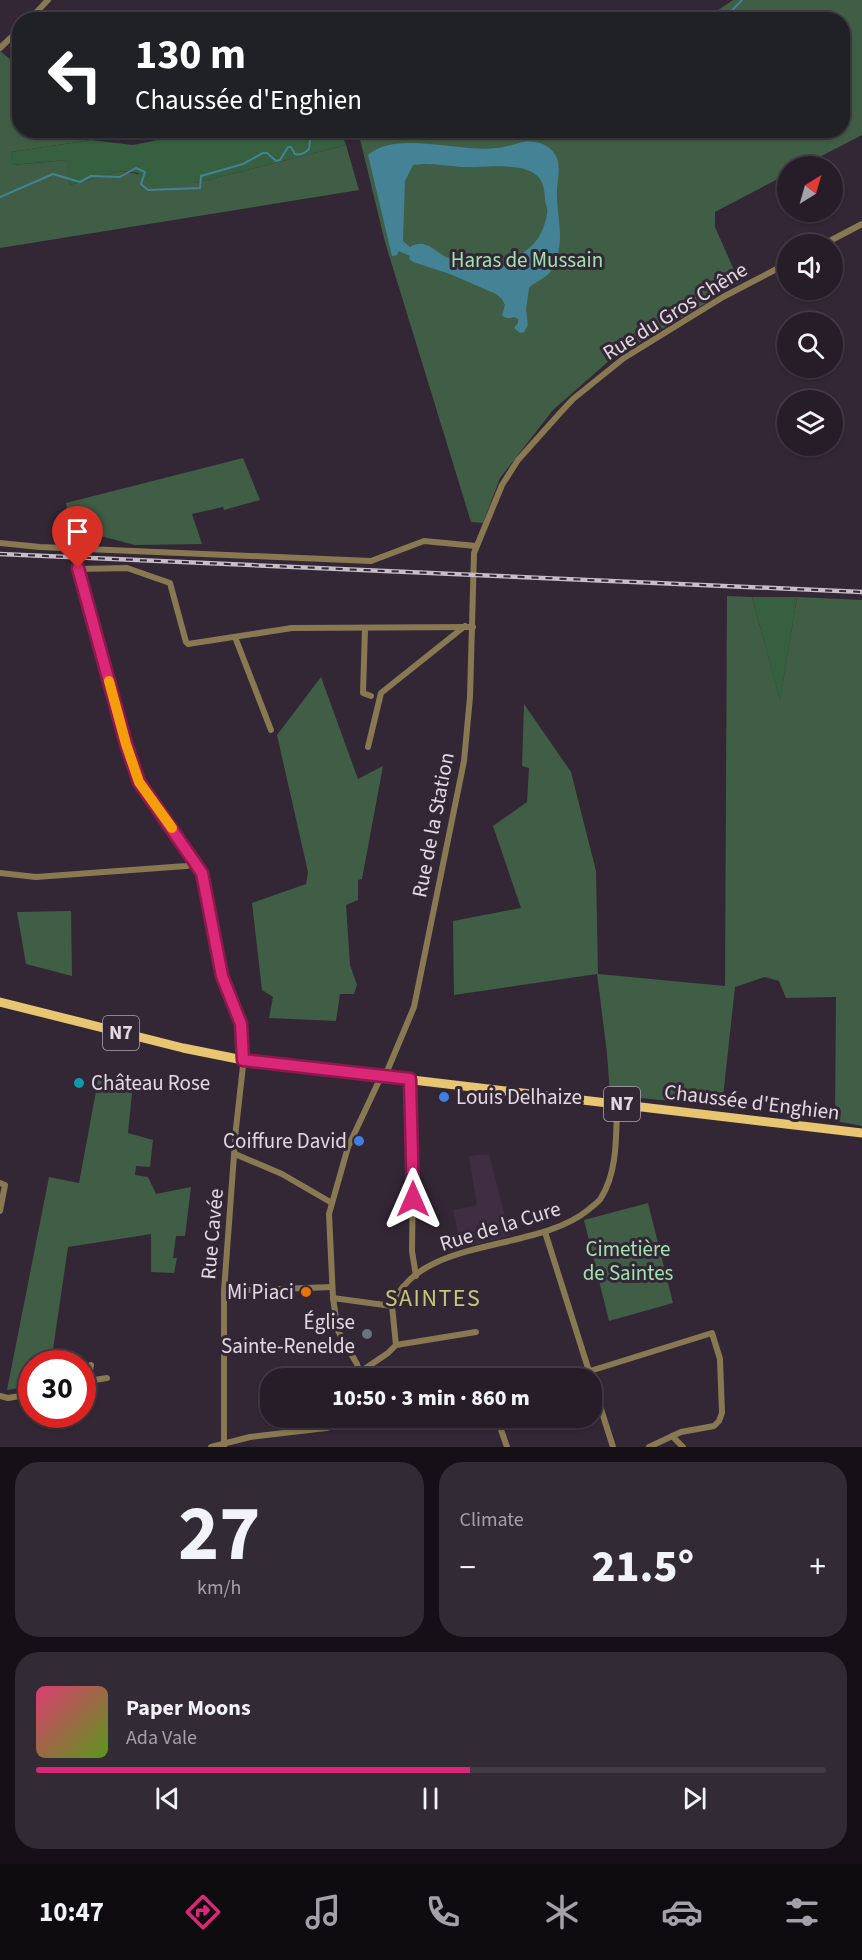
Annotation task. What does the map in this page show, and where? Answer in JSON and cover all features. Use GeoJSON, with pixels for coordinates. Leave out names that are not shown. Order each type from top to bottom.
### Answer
{"type":"FeatureCollection","features":[{"type":"Feature","properties":{"kind":"main road","name":"Chaussée d'Enghien"},"geometry":{"type":"LineString","coordinates":[[0,1002],[183,1048],[243,1060],[862,1132]]}},
{"type":"Feature","properties":{"kind":"street"},"geometry":{"type":"LineString","coordinates":[[37,12],[48,0]]}},
{"type":"Feature","properties":{"kind":"street"},"geometry":{"type":"LineString","coordinates":[[0,48],[12,36]]}},
{"type":"Feature","properties":{"kind":"street"},"geometry":{"type":"LineString","coordinates":[[843,234],[862,224]]}},
{"type":"Feature","properties":{"kind":"street","name":"Rue du Gros Chêne"},"geometry":{"type":"LineString","coordinates":[[473,572],[474,553],[502,485],[518,460],[573,399],[640,347],[723,297],[777,269]]}},
{"type":"Feature","properties":{"kind":"street"},"geometry":{"type":"LineString","coordinates":[[0,543],[74,549],[371,561],[424,542],[477,546]]}},
{"type":"Feature","properties":{"kind":"street","name":"Rue Cavée"},"geometry":{"type":"LineString","coordinates":[[224,1445],[224,1291],[243,1060],[241,1024],[222,976],[205,882],[197,863],[139,782],[126,744],[78,567],[127,568],[170,583],[188,644],[235,637]]}},
{"type":"Feature","properties":{"kind":"street","name":"Rue de la Station"},"geometry":{"type":"LineString","coordinates":[[357,1368],[339,1331],[333,1298],[329,1214],[348,1147],[404,1034],[417,994],[464,761],[470,697],[473,572]]}},
{"type":"Feature","properties":{"kind":"street"},"geometry":{"type":"LineString","coordinates":[[369,747],[381,693],[465,626]]}},
{"type":"Feature","properties":{"kind":"street"},"geometry":{"type":"LineString","coordinates":[[271,730],[235,637],[291,628],[473,627]]}},
{"type":"Feature","properties":{"kind":"street"},"geometry":{"type":"LineString","coordinates":[[365,628],[363,693],[371,696]]}},
{"type":"Feature","properties":{"kind":"street"},"geometry":{"type":"LineString","coordinates":[[0,873],[36,878],[186,866],[197,863]]}},
{"type":"Feature","properties":{"kind":"street"},"geometry":{"type":"LineString","coordinates":[[410,1079],[412,1251],[416,1276]]}},
{"type":"Feature","properties":{"kind":"street","name":"Rue de la Cure"},"geometry":{"type":"LineString","coordinates":[[392,1306],[397,1292],[438,1262],[460,1253],[567,1225],[582,1215],[602,1196],[610,1175],[616,1147],[617,1104]]}},
{"type":"Feature","properties":{"kind":"street"},"geometry":{"type":"LineString","coordinates":[[234,1154],[282,1174],[332,1203]]}},
{"type":"Feature","properties":{"kind":"street"},"geometry":{"type":"LineString","coordinates":[[0,1183],[5,1185],[0,1211]]}},
{"type":"Feature","properties":{"kind":"street"},"geometry":{"type":"LineString","coordinates":[[545,1232],[589,1368]]}},
{"type":"Feature","properties":{"kind":"street"},"geometry":{"type":"LineString","coordinates":[[224,1291],[332,1287]]}},
{"type":"Feature","properties":{"kind":"street"},"geometry":{"type":"LineString","coordinates":[[333,1298],[392,1306],[396,1345]]}},
{"type":"Feature","properties":{"kind":"street"},"geometry":{"type":"LineString","coordinates":[[369,1368],[396,1345],[476,1332]]}},
{"type":"Feature","properties":{"kind":"street"},"geometry":{"type":"LineString","coordinates":[[600,1368],[712,1333],[720,1359],[722,1413],[719,1421],[714,1426],[681,1432],[649,1447]]}},
{"type":"Feature","properties":{"kind":"street"},"geometry":{"type":"LineString","coordinates":[[96,1380],[107,1378]]}},
{"type":"Feature","properties":{"kind":"street"},"geometry":{"type":"LineString","coordinates":[[0,1396],[8,1398],[18,1396]]}},
{"type":"Feature","properties":{"kind":"street"},"geometry":{"type":"LineString","coordinates":[[602,1411],[613,1447]]}},
{"type":"Feature","properties":{"kind":"street"},"geometry":{"type":"LineString","coordinates":[[211,1447],[250,1437],[326,1428]]}},
{"type":"Feature","properties":{"kind":"street"},"geometry":{"type":"LineString","coordinates":[[500,1428],[507,1447]]}},
{"type":"Feature","properties":{"kind":"street"},"geometry":{"type":"LineString","coordinates":[[672,1436],[683,1447]]}},
{"type":"Feature","properties":{"kind":"shaded area"},"geometry":{"type":"Polygon","coordinates":[[[489,1154],[510,1236],[461,1248],[453,1210],[477,1205],[469,1156],[489,1154]]]}},
{"type":"Feature","properties":{"kind":"green space","name":"Haras de Mussain"},"geometry":{"type":"Polygon","coordinates":[[[733,0],[862,0],[862,135],[821,156],[777,156],[777,179],[715,212],[715,227],[738,279],[742,281],[725,290],[717,290],[716,297],[610,360],[553,410],[500,478],[483,523],[471,522],[385,242],[360,138],[850,138],[850,12],[715,12],[733,0]]]}},
{"type":"Feature","properties":{"kind":"green space"},"geometry":{"type":"Polygon","coordinates":[[[0,51],[12,61],[12,138],[91,138],[91,140],[11,152],[13,165],[67,160],[70,185],[119,171],[195,183],[346,145],[359,190],[0,248],[0,51]]]}},
{"type":"Feature","properties":{"kind":"green space"},"geometry":{"type":"Polygon","coordinates":[[[167,138],[344,138],[346,145],[195,183],[151,186],[138,173],[119,171],[70,185],[66,160],[12,165],[11,152],[91,140],[133,145],[167,138]]]}},
{"type":"Feature","properties":{"kind":"green space"},"geometry":{"type":"Polygon","coordinates":[[[243,458],[260,500],[224,510],[223,507],[192,514],[202,544],[135,545],[85,532],[77,533],[71,543],[66,503],[243,458]]]}},
{"type":"Feature","properties":{"kind":"green space"},"geometry":{"type":"Polygon","coordinates":[[[727,596],[752,597],[780,700],[797,597],[862,600],[862,1126],[835,1121],[836,997],[786,998],[779,981],[765,977],[735,987],[722,1106],[610,1095],[597,974],[454,995],[453,921],[521,908],[493,826],[527,802],[529,768],[522,766],[524,704],[571,772],[596,871],[598,974],[725,986],[727,596]]]}},
{"type":"Feature","properties":{"kind":"green space"},"geometry":{"type":"Polygon","coordinates":[[[752,597],[797,597],[780,701],[752,597]]]}},
{"type":"Feature","properties":{"kind":"green space"},"geometry":{"type":"Polygon","coordinates":[[[321,677],[358,779],[383,766],[362,879],[358,880],[358,900],[346,905],[350,965],[357,985],[354,994],[340,994],[336,1021],[269,1018],[273,997],[262,990],[252,903],[306,884],[308,872],[277,735],[321,677]]]}},
{"type":"Feature","properties":{"kind":"green space"},"geometry":{"type":"Polygon","coordinates":[[[71,911],[72,976],[26,964],[17,912],[71,911]]]}},
{"type":"Feature","properties":{"kind":"green space"},"geometry":{"type":"Polygon","coordinates":[[[99,1075],[133,1083],[128,1133],[153,1140],[150,1167],[136,1166],[135,1175],[148,1177],[156,1194],[191,1187],[185,1236],[176,1236],[173,1258],[177,1258],[174,1273],[151,1272],[151,1234],[68,1247],[53,1350],[18,1350],[18,1388],[7,1390],[49,1177],[79,1183],[99,1075]]]}},
{"type":"Feature","properties":{"kind":"green space","name":"Cimetière de Saintes"},"geometry":{"type":"Polygon","coordinates":[[[648,1203],[673,1303],[609,1321],[584,1220],[648,1203]]]}},
{"type":"Feature","properties":{"kind":"water"},"geometry":{"type":"Polygon","coordinates":[[[528,141],[551,149],[558,161],[557,197],[560,243],[551,271],[529,288],[526,310],[528,325],[524,332],[520,333],[514,328],[518,319],[506,318],[502,315],[505,305],[496,294],[450,274],[413,262],[409,259],[410,256],[399,251],[397,255],[392,256],[368,155],[380,148],[395,144],[429,144],[481,149],[528,141]],[[413,165],[405,181],[403,241],[410,247],[425,244],[455,261],[484,264],[503,261],[521,254],[539,237],[546,221],[547,210],[542,184],[534,173],[515,167],[461,167],[413,165]]]}},
{"type":"Feature","properties":{"kind":"waterway"},"geometry":{"type":"LineString","coordinates":[[731,12],[742,0]]}},
{"type":"Feature","properties":{"kind":"waterway"},"geometry":{"type":"LineString","coordinates":[[0,197],[53,174],[80,182],[91,176],[120,177],[136,168],[145,172],[141,184],[148,190],[200,188],[201,176],[243,164],[263,153],[267,153],[276,161],[280,160],[288,147],[291,147],[295,154],[304,153],[309,149],[310,140],[313,138]]}},
{"type":"Feature","properties":{"kind":"railway"},"geometry":{"type":"LineString","coordinates":[[0,554],[862,592]]}},
{"type":"Feature","properties":{"kind":"slow traffic"},"geometry":{"type":"LineString","coordinates":[[109,681],[139,782],[172,828]]}},
{"type":"Feature","properties":{"kind":"place","name":"Château Rose"},"geometry":{"type":"Point","coordinates":[79,1083]}},
{"type":"Feature","properties":{"kind":"place","name":"Louis Delhaize"},"geometry":{"type":"Point","coordinates":[444,1097]}},
{"type":"Feature","properties":{"kind":"place","name":"Coiffure David"},"geometry":{"type":"Point","coordinates":[359,1141]}},
{"type":"Feature","properties":{"kind":"place","name":"Mi Piaci"},"geometry":{"type":"Point","coordinates":[306,1292]}},
{"type":"Feature","properties":{"kind":"place","name":"Église Sainte-Renelde"},"geometry":{"type":"Point","coordinates":[367,1334]}},
{"type":"Feature","properties":{"kind":"district","name":"SAINTES"},"geometry":{"type":"Point","coordinates":[433,1298]}},
{"type":"Feature","properties":{"kind":"route"},"geometry":{"type":"LineString","coordinates":[[78,568],[126,744],[139,782],[202,873],[222,976],[241,1024],[243,1060],[410,1079],[413,1199]]}}]}
